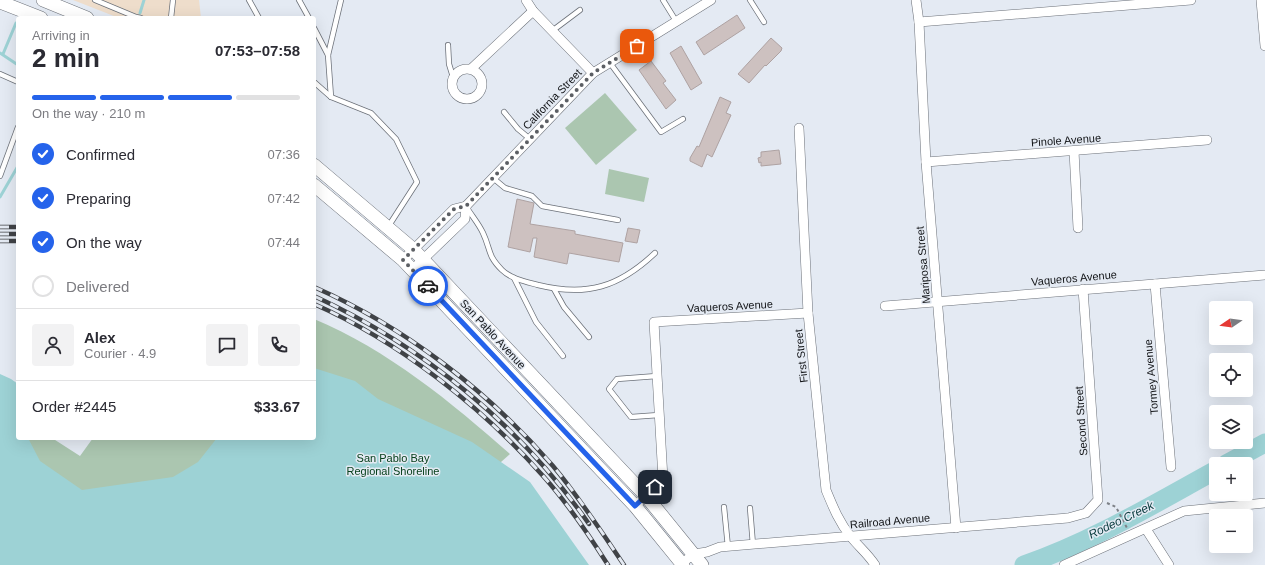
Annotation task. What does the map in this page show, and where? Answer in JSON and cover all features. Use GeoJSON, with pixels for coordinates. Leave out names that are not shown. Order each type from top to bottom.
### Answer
{"type":"FeatureCollection","features":[{"type":"Feature","properties":{"kind":"main road"},"geometry":{"type":"LineString","coordinates":[[43,0],[82,16]]}},
{"type":"Feature","properties":{"kind":"main road"},"geometry":{"type":"LineString","coordinates":[[0,2],[36,16]]}},
{"type":"Feature","properties":{"kind":"main road","name":"San Pablo Avenue"},"geometry":{"type":"LineString","coordinates":[[316,167],[423,259],[646,496],[702,565]]}},
{"type":"Feature","properties":{"kind":"main road","name":"San Pablo Avenue"},"geometry":{"type":"LineString","coordinates":[[316,187],[403,260],[635,506],[683,564]]}},
{"type":"Feature","properties":{"kind":"street"},"geometry":{"type":"LineString","coordinates":[[526,0],[533,11],[593,73]]}},
{"type":"Feature","properties":{"kind":"street","name":"California Street"},"geometry":{"type":"LineString","coordinates":[[403,260],[454,209],[466,206],[593,73],[711,0]]}},
{"type":"Feature","properties":{"kind":"street","name":"Mariposa Street"},"geometry":{"type":"LineString","coordinates":[[916,0],[919,22],[926,162],[956,528]]}},
{"type":"Feature","properties":{"kind":"street"},"geometry":{"type":"LineString","coordinates":[[919,22],[1191,0]]}},
{"type":"Feature","properties":{"kind":"street"},"geometry":{"type":"LineString","coordinates":[[1261,0],[1265,46]]}},
{"type":"Feature","properties":{"kind":"street"},"geometry":{"type":"LineString","coordinates":[[471,69],[479,75],[482,84],[479,93],[471,98],[462,98],[454,92],[452,82],[453,77],[460,70],[471,69],[533,11]]}},
{"type":"Feature","properties":{"kind":"street","name":"First Street"},"geometry":{"type":"LineString","coordinates":[[799,128],[808,313],[826,490],[836,516],[851,537],[867,553],[875,565]]}},
{"type":"Feature","properties":{"kind":"street","name":"Pinole Avenue"},"geometry":{"type":"LineString","coordinates":[[926,162],[1207,140]]}},
{"type":"Feature","properties":{"kind":"street"},"geometry":{"type":"LineString","coordinates":[[1074,151],[1078,228]]}},
{"type":"Feature","properties":{"kind":"street","name":"California Street"},"geometry":{"type":"LineString","coordinates":[[412,270],[465,218],[466,206]]}},
{"type":"Feature","properties":{"kind":"street","name":"Vaqueros Avenue"},"geometry":{"type":"LineString","coordinates":[[885,306],[1265,275]]}},
{"type":"Feature","properties":{"kind":"street","name":"Tormey Avenue"},"geometry":{"type":"LineString","coordinates":[[1155,284],[1171,467]]}},
{"type":"Feature","properties":{"kind":"street","name":"Second Street"},"geometry":{"type":"LineString","coordinates":[[1083,289],[1098,500]]}},
{"type":"Feature","properties":{"kind":"street","name":"Vaqueros Avenue"},"geometry":{"type":"LineString","coordinates":[[657,376],[654,322],[808,313]]}},
{"type":"Feature","properties":{"kind":"street"},"geometry":{"type":"LineString","coordinates":[[635,506],[663,479],[657,376]]}},
{"type":"Feature","properties":{"kind":"street","name":"Railroad Avenue"},"geometry":{"type":"LineString","coordinates":[[683,564],[694,554],[728,547],[1068,518],[1086,513],[1098,500]]}},
{"type":"Feature","properties":{"kind":"street"},"geometry":{"type":"LineString","coordinates":[[1064,565],[1184,511],[1265,503]]}},
{"type":"Feature","properties":{"kind":"street"},"geometry":{"type":"LineString","coordinates":[[1146,529],[1169,565]]}},
{"type":"Feature","properties":{"kind":"lane"},"geometry":{"type":"LineString","coordinates":[[95,0],[134,16]]}},
{"type":"Feature","properties":{"kind":"lane"},"geometry":{"type":"LineString","coordinates":[[172,16],[173,0]]}},
{"type":"Feature","properties":{"kind":"lane"},"geometry":{"type":"LineString","coordinates":[[249,0],[258,16]]}},
{"type":"Feature","properties":{"kind":"lane"},"geometry":{"type":"LineString","coordinates":[[299,0],[308,16]]}},
{"type":"Feature","properties":{"kind":"lane"},"geometry":{"type":"LineString","coordinates":[[331,97],[328,55],[341,0]]}},
{"type":"Feature","properties":{"kind":"lane"},"geometry":{"type":"LineString","coordinates":[[663,0],[676,22]]}},
{"type":"Feature","properties":{"kind":"lane"},"geometry":{"type":"LineString","coordinates":[[750,0],[764,22]]}},
{"type":"Feature","properties":{"kind":"lane"},"geometry":{"type":"LineString","coordinates":[[552,31],[580,10]]}},
{"type":"Feature","properties":{"kind":"lane"},"geometry":{"type":"LineString","coordinates":[[316,32],[328,55]]}},
{"type":"Feature","properties":{"kind":"lane"},"geometry":{"type":"LineString","coordinates":[[448,45],[449,64],[453,77]]}},
{"type":"Feature","properties":{"kind":"lane"},"geometry":{"type":"LineString","coordinates":[[610,63],[661,132],[683,119]]}},
{"type":"Feature","properties":{"kind":"lane"},"geometry":{"type":"LineString","coordinates":[[0,74],[16,81]]}},
{"type":"Feature","properties":{"kind":"lane"},"geometry":{"type":"LineString","coordinates":[[316,84],[331,97],[371,113],[396,139],[417,182],[387,228]]}},
{"type":"Feature","properties":{"kind":"lane"},"geometry":{"type":"LineString","coordinates":[[504,112],[518,129],[530,139]]}},
{"type":"Feature","properties":{"kind":"lane"},"geometry":{"type":"LineString","coordinates":[[0,176],[16,132]]}},
{"type":"Feature","properties":{"kind":"lane"},"geometry":{"type":"LineString","coordinates":[[493,178],[505,188],[532,196],[542,206],[618,220]]}},
{"type":"Feature","properties":{"kind":"lane"},"geometry":{"type":"LineString","coordinates":[[466,206],[484,235],[488,252],[503,272],[514,278],[554,289],[572,291],[600,286],[628,275],[640,268],[655,253]]}},
{"type":"Feature","properties":{"kind":"lane"},"geometry":{"type":"LineString","coordinates":[[514,278],[536,322],[563,356]]}},
{"type":"Feature","properties":{"kind":"lane"},"geometry":{"type":"LineString","coordinates":[[554,289],[564,307],[589,337]]}},
{"type":"Feature","properties":{"kind":"lane"},"geometry":{"type":"LineString","coordinates":[[657,376],[617,379],[608,389],[631,417],[659,415]]}},
{"type":"Feature","properties":{"kind":"lane"},"geometry":{"type":"LineString","coordinates":[[724,507],[728,547]]}},
{"type":"Feature","properties":{"kind":"lane"},"geometry":{"type":"LineString","coordinates":[[750,508],[753,545]]}},
{"type":"Feature","properties":{"kind":"path"},"geometry":{"type":"LineString","coordinates":[[1098,500],[1116,507],[1131,536]]}},
{"type":"Feature","properties":{"kind":"shaded area"},"geometry":{"type":"Polygon","coordinates":[[[73,0],[199,0],[201,16],[114,16],[73,0]]]}},
{"type":"Feature","properties":{"kind":"green space"},"geometry":{"type":"Polygon","coordinates":[[[605,93],[637,130],[596,165],[565,128],[605,93]]]}},
{"type":"Feature","properties":{"kind":"green space"},"geometry":{"type":"Polygon","coordinates":[[[609,169],[649,178],[644,202],[605,194],[609,169]]]}},
{"type":"Feature","properties":{"kind":"green space","name":"San Pablo Bay Regional Shoreline"},"geometry":{"type":"Polygon","coordinates":[[[316,320],[368,346],[418,379],[465,415],[510,454],[501,462],[0,565],[0,403],[16,434],[16,440],[55,440],[80,456],[92,440],[316,440],[316,320]]]}},
{"type":"Feature","properties":{"kind":"water","name":"San Pablo Bay Regional Shoreline"},"geometry":{"type":"Polygon","coordinates":[[[316,369],[355,381],[378,399],[472,442],[530,482],[589,565],[0,565],[0,374],[16,383],[16,440],[29,440],[40,461],[82,490],[173,477],[198,462],[215,440],[316,440],[316,369]]]}},
{"type":"Feature","properties":{"kind":"building"},"geometry":{"type":"Polygon","coordinates":[[[737,15],[745,28],[704,55],[696,42],[737,15]]]}},
{"type":"Feature","properties":{"kind":"building"},"geometry":{"type":"Polygon","coordinates":[[[771,38],[782,48],[781,51],[766,66],[765,65],[749,83],[738,74],[771,38]]]}},
{"type":"Feature","properties":{"kind":"building"},"geometry":{"type":"Polygon","coordinates":[[[681,46],[702,83],[691,90],[670,53],[681,46]]]}},
{"type":"Feature","properties":{"kind":"building"},"geometry":{"type":"Polygon","coordinates":[[[651,61],[666,81],[663,83],[676,100],[666,109],[639,70],[651,61]]]}},
{"type":"Feature","properties":{"kind":"building"},"geometry":{"type":"Polygon","coordinates":[[[720,97],[731,102],[726,113],[731,115],[712,157],[707,154],[702,167],[690,161],[690,158],[697,146],[699,147],[720,97]]]}},
{"type":"Feature","properties":{"kind":"building"},"geometry":{"type":"Polygon","coordinates":[[[779,150],[781,164],[761,166],[761,162],[759,163],[758,158],[761,157],[761,152],[779,150]]]}},
{"type":"Feature","properties":{"kind":"building"},"geometry":{"type":"Polygon","coordinates":[[[517,199],[534,203],[530,224],[575,231],[575,234],[623,243],[619,262],[569,253],[567,264],[534,257],[537,238],[533,238],[530,252],[508,247],[517,199]]]}},
{"type":"Feature","properties":{"kind":"building"},"geometry":{"type":"Polygon","coordinates":[[[628,228],[640,230],[637,243],[625,241],[628,228]]]}},
{"type":"Feature","properties":{"kind":"waterway"},"geometry":{"type":"LineString","coordinates":[[140,13],[144,0]]}},
{"type":"Feature","properties":{"kind":"waterway"},"geometry":{"type":"LineString","coordinates":[[3,54],[16,23]]}},
{"type":"Feature","properties":{"kind":"waterway"},"geometry":{"type":"LineString","coordinates":[[0,53],[16,64]]}},
{"type":"Feature","properties":{"kind":"waterway"},"geometry":{"type":"LineString","coordinates":[[0,197],[16,169]]}},
{"type":"Feature","properties":{"kind":"waterway","name":"Rodeo Creek"},"geometry":{"type":"LineString","coordinates":[[1239,457],[1265,443]]}},
{"type":"Feature","properties":{"kind":"waterway","name":"Rodeo Creek"},"geometry":{"type":"LineString","coordinates":[[1024,565],[1049,556],[1098,534],[1209,474]]}},
{"type":"Feature","properties":{"kind":"railway"},"geometry":{"type":"LineString","coordinates":[[0,227],[16,227]]}},
{"type":"Feature","properties":{"kind":"railway"},"geometry":{"type":"LineString","coordinates":[[0,234],[16,234]]}},
{"type":"Feature","properties":{"kind":"railway"},"geometry":{"type":"LineString","coordinates":[[0,241],[16,241]]}},
{"type":"Feature","properties":{"kind":"railway"},"geometry":{"type":"LineString","coordinates":[[316,288],[381,321],[412,341],[443,363],[501,412],[528,438],[563,478],[590,514],[624,565]]}},
{"type":"Feature","properties":{"kind":"railway"},"geometry":{"type":"LineString","coordinates":[[316,297],[354,316],[393,339],[431,364],[467,392],[501,422],[533,454],[562,488],[589,524]]}},
{"type":"Feature","properties":{"kind":"railway"},"geometry":{"type":"LineString","coordinates":[[316,305],[346,319],[378,337],[408,357],[438,378],[494,426],[520,451],[553,487],[578,520],[608,565]]}},
{"type":"Feature","properties":{"kind":"way so far"},"geometry":{"type":"LineString","coordinates":[[428,286],[403,260],[454,209],[466,206],[593,73],[637,46]]}},
{"type":"Feature","properties":{"kind":"route"},"geometry":{"type":"LineString","coordinates":[[428,286],[635,506],[655,487]]}}]}
